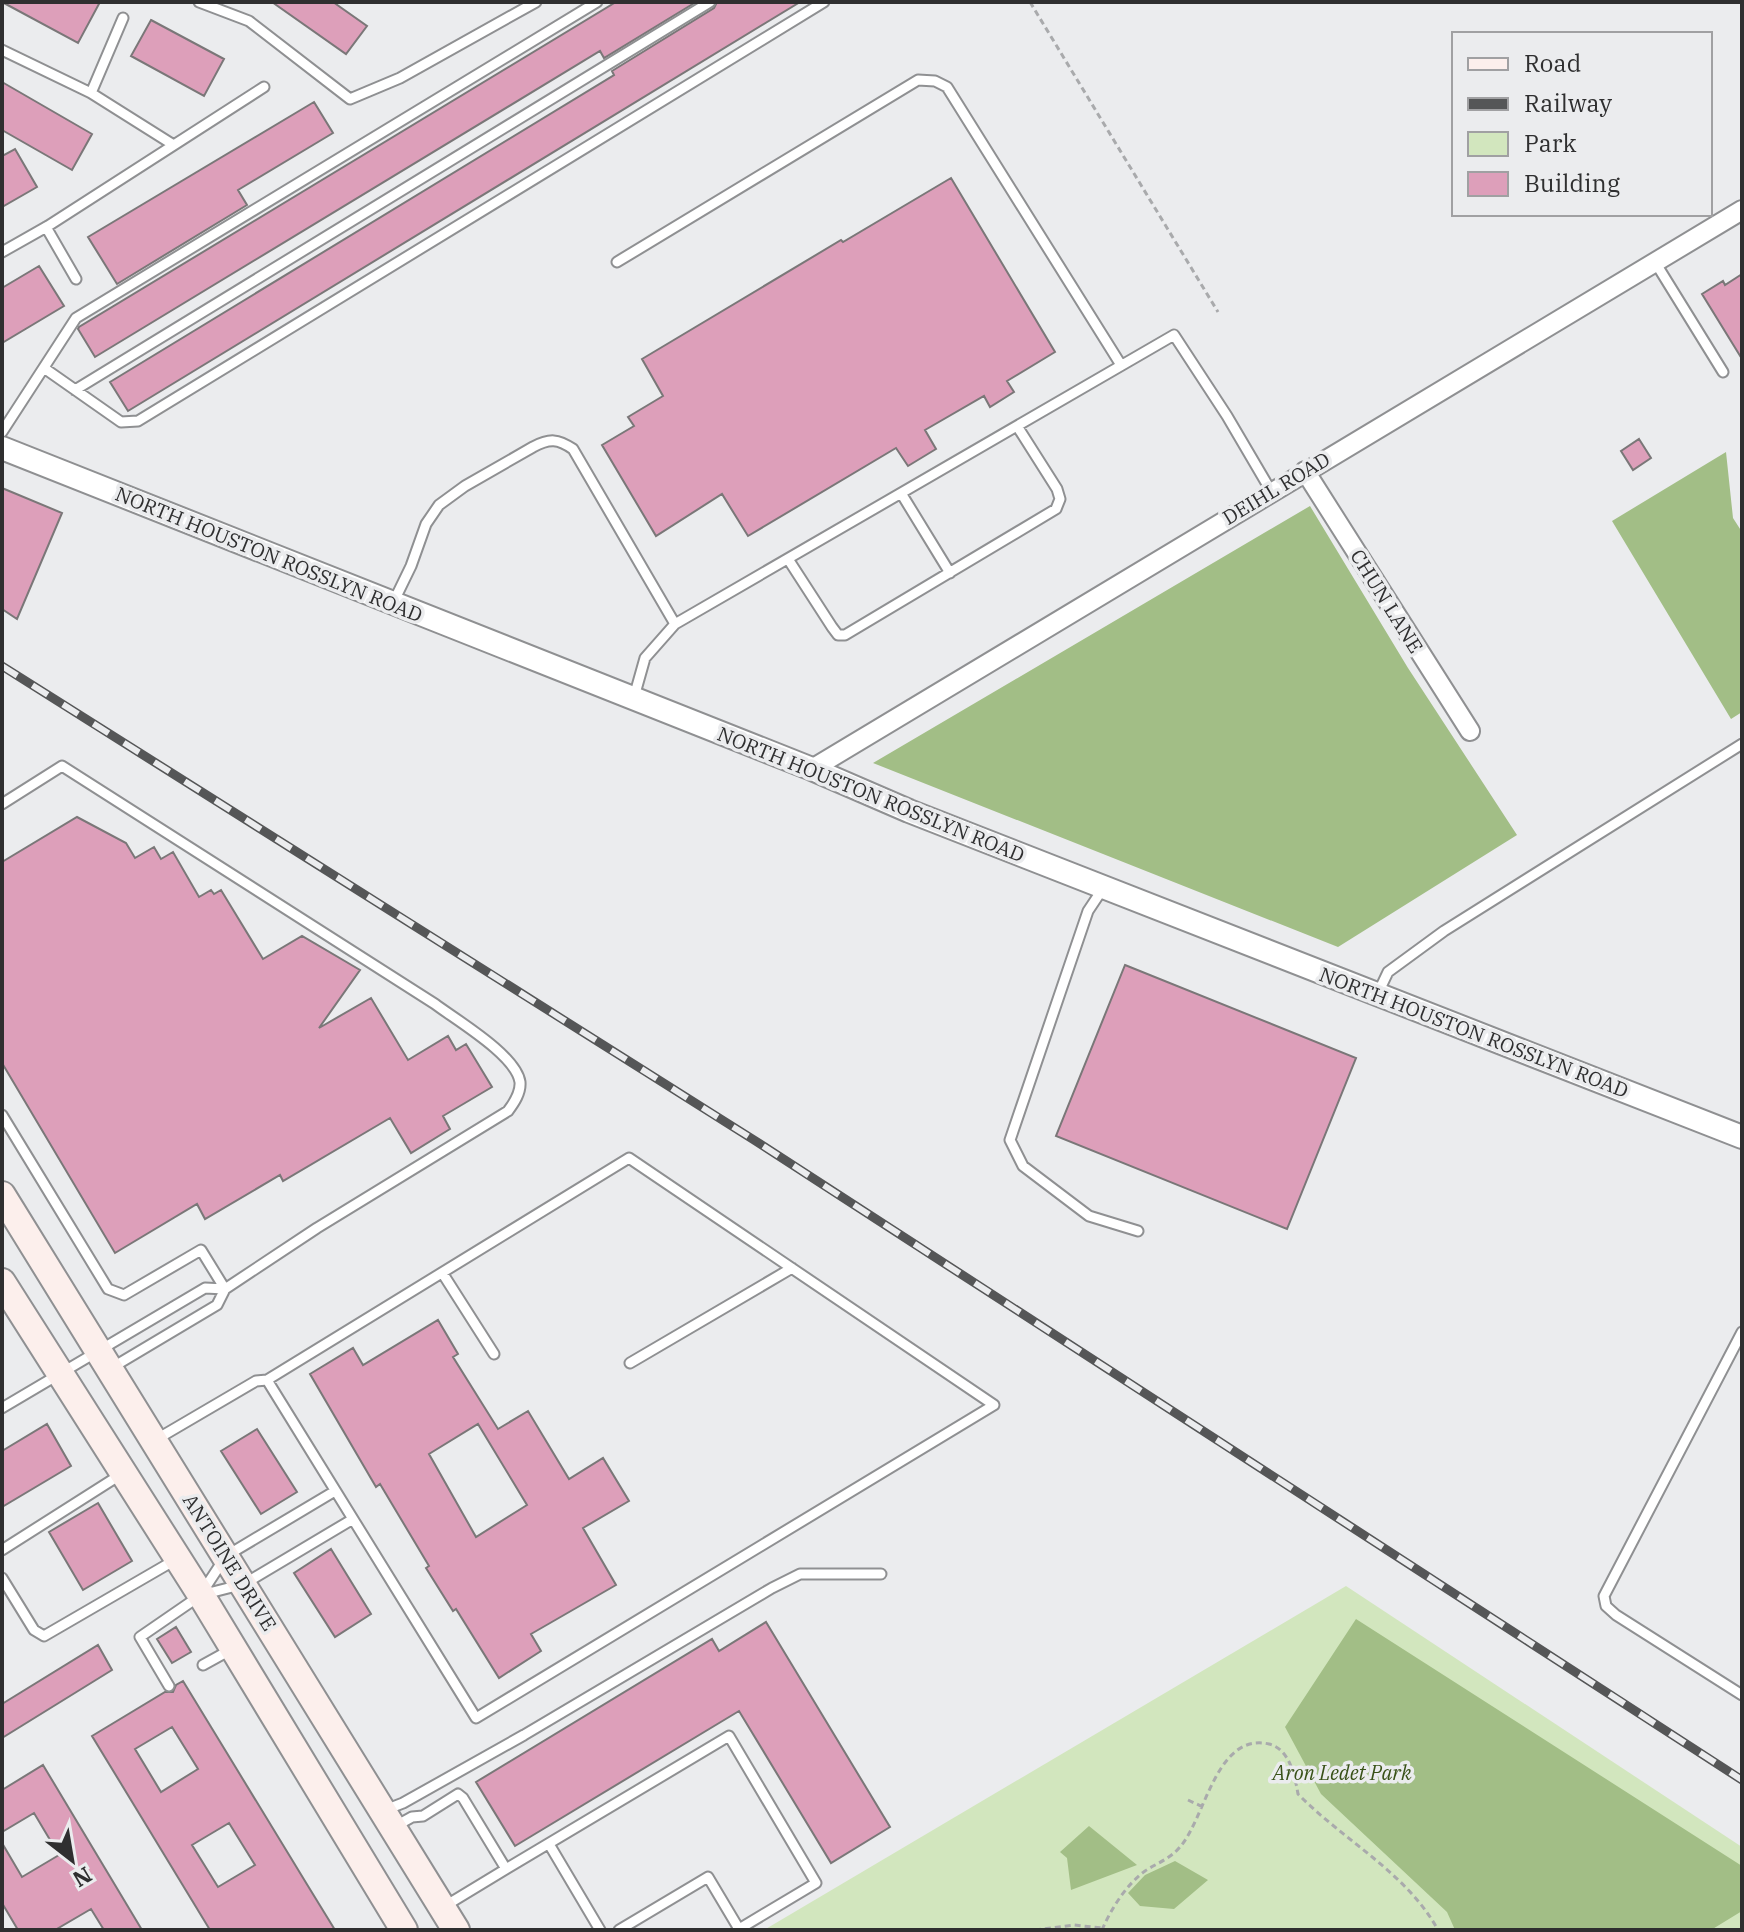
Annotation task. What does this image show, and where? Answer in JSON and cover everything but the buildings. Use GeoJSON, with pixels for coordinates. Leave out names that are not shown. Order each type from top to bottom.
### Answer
{"type":"FeatureCollection","features":[{"type":"Feature","properties":{"kind":"main road","name":"ANTOINE DRIVE"},"geometry":{"type":"LineString","coordinates":[[2,1195],[449,1919]]}},
{"type":"Feature","properties":{"kind":"main road"},"geometry":{"type":"LineString","coordinates":[[2,1282],[201,1595],[404,1930]]}},
{"type":"Feature","properties":{"kind":"street","name":"DEIHL ROAD"},"geometry":{"type":"LineString","coordinates":[[812,769],[1742,210]]}},
{"type":"Feature","properties":{"kind":"street","name":"NORTH HOUSTON ROSSLYN ROAD"},"geometry":{"type":"LineString","coordinates":[[2,448],[812,769],[909,811],[1742,1137]]}},
{"type":"Feature","properties":{"kind":"street","name":"CHUN LANE"},"geometry":{"type":"LineString","coordinates":[[1305,471],[1470,731]]}},
{"type":"Feature","properties":{"kind":"lane"},"geometry":{"type":"LineString","coordinates":[[199,2],[249,21],[350,99],[400,78],[516,7],[536,2]]}},
{"type":"Feature","properties":{"kind":"lane"},"geometry":{"type":"LineString","coordinates":[[2,432],[76,318],[597,2]]}},
{"type":"Feature","properties":{"kind":"lane"},"geometry":{"type":"LineString","coordinates":[[75,390],[710,2]]}},
{"type":"Feature","properties":{"kind":"lane"},"geometry":{"type":"LineString","coordinates":[[44,368],[121,422],[138,421],[824,2]]}},
{"type":"Feature","properties":{"kind":"lane"},"geometry":{"type":"LineString","coordinates":[[91,93],[123,18]]}},
{"type":"Feature","properties":{"kind":"lane"},"geometry":{"type":"LineString","coordinates":[[2,50],[91,93],[172,144]]}},
{"type":"Feature","properties":{"kind":"lane"},"geometry":{"type":"LineString","coordinates":[[617,262],[918,80],[935,81],[947,87],[1121,365]]}},
{"type":"Feature","properties":{"kind":"lane"},"geometry":{"type":"LineString","coordinates":[[2,252],[264,87]]}},
{"type":"Feature","properties":{"kind":"lane"},"geometry":{"type":"LineString","coordinates":[[46,227],[76,279]]}},
{"type":"Feature","properties":{"kind":"lane"},"geometry":{"type":"LineString","coordinates":[[1655,262],[1723,372]]}},
{"type":"Feature","properties":{"kind":"lane"},"geometry":{"type":"LineString","coordinates":[[633,698],[645,658],[675,624],[1174,335],[1271,491]]}},
{"type":"Feature","properties":{"kind":"lane"},"geometry":{"type":"LineString","coordinates":[[788,559],[838,635],[845,635],[1056,509],[1060,499],[1057,489],[1017,426]]}},
{"type":"Feature","properties":{"kind":"lane"},"geometry":{"type":"LineString","coordinates":[[393,603],[426,524],[439,505],[465,486],[544,441],[559,440],[573,449],[675,624]]}},
{"type":"Feature","properties":{"kind":"lane"},"geometry":{"type":"LineString","coordinates":[[901,493],[950,573]]}},
{"type":"Feature","properties":{"kind":"lane"},"geometry":{"type":"LineString","coordinates":[[1378,994],[1388,972],[1444,931],[1742,744]]}},
{"type":"Feature","properties":{"kind":"lane"},"geometry":{"type":"LineString","coordinates":[[2,804],[62,766],[435,1004],[488,1043],[513,1067],[520,1082],[517,1100],[508,1111],[317,1228],[225,1289],[217,1305],[104,1359],[61,1373],[2,1408]]}},
{"type":"Feature","properties":{"kind":"lane"},"geometry":{"type":"LineString","coordinates":[[1104,887],[1088,911],[1010,1140],[1023,1166],[1089,1216],[1138,1231]]}},
{"type":"Feature","properties":{"kind":"lane"},"geometry":{"type":"LineString","coordinates":[[2,1115],[108,1289],[124,1295],[201,1250],[225,1289]]}},
{"type":"Feature","properties":{"kind":"lane"},"geometry":{"type":"LineString","coordinates":[[154,1441],[256,1381],[267,1380],[629,1158],[994,1405],[476,1718],[267,1380]]}},
{"type":"Feature","properties":{"kind":"lane"},"geometry":{"type":"LineString","coordinates":[[630,1363],[792,1268]]}},
{"type":"Feature","properties":{"kind":"lane"},"geometry":{"type":"LineString","coordinates":[[443,1274],[494,1354]]}},
{"type":"Feature","properties":{"kind":"lane"},"geometry":{"type":"LineString","coordinates":[[104,1359],[205,1288],[225,1289]]}},
{"type":"Feature","properties":{"kind":"lane"},"geometry":{"type":"LineString","coordinates":[[1742,1332],[1604,1596],[1606,1606],[1616,1615],[1742,1695]]}},
{"type":"Feature","properties":{"kind":"lane"},"geometry":{"type":"LineString","coordinates":[[2,1550],[124,1472]]}},
{"type":"Feature","properties":{"kind":"lane"},"geometry":{"type":"LineString","coordinates":[[201,1595],[226,1556],[335,1491]]}},
{"type":"Feature","properties":{"kind":"lane"},"geometry":{"type":"LineString","coordinates":[[169,1686],[140,1637],[201,1595],[244,1584],[353,1519]]}},
{"type":"Feature","properties":{"kind":"lane"},"geometry":{"type":"LineString","coordinates":[[2,1578],[34,1630],[44,1636],[178,1558]]}},
{"type":"Feature","properties":{"kind":"lane"},"geometry":{"type":"LineString","coordinates":[[387,1819],[403,1803],[800,1574],[881,1574]]}},
{"type":"Feature","properties":{"kind":"lane"},"geometry":{"type":"LineString","coordinates":[[203,1665],[233,1648]]}},
{"type":"Feature","properties":{"kind":"lane"},"geometry":{"type":"LineString","coordinates":[[449,1919],[506,1869],[729,1736],[816,1883],[739,1929],[708,1877],[619,1930]]}},
{"type":"Feature","properties":{"kind":"lane"},"geometry":{"type":"LineString","coordinates":[[387,1819],[423,1816],[458,1794],[506,1869]]}},
{"type":"Feature","properties":{"kind":"lane"},"geometry":{"type":"LineString","coordinates":[[549,1844],[600,1930]]}},
{"type":"Feature","properties":{"kind":"path"},"geometry":{"type":"LineString","coordinates":[[1030,2],[1218,312]]}},
{"type":"Feature","properties":{"kind":"path"},"geometry":{"type":"LineString","coordinates":[[1035,1930],[1074,1925],[1102,1929],[1134,1880],[1181,1846],[1203,1807],[1222,1762],[1251,1744],[1266,1743],[1277,1747],[1288,1760],[1295,1775],[1298,1794],[1408,1890],[1438,1930]]}},
{"type":"Feature","properties":{"kind":"path"},"geometry":{"type":"LineString","coordinates":[[1188,1800],[1203,1807]]}},
{"type":"Feature","properties":{"kind":"green space"},"geometry":{"type":"Polygon","coordinates":[[[1726,452],[1733,518],[1742,532],[1742,712],[1731,719],[1612,521],[1726,452]]]}},
{"type":"Feature","properties":{"kind":"green space"},"geometry":{"type":"Polygon","coordinates":[[[1310,506],[1408,668],[1517,835],[1338,947],[873,763],[1310,506]]]}},
{"type":"Feature","properties":{"kind":"green space","name":"Aron Ledet Park"},"geometry":{"type":"Polygon","coordinates":[[[1346,1586],[1742,1847],[1742,1930],[764,1930],[1346,1586]]]}},
{"type":"Feature","properties":{"kind":"green space"},"geometry":{"type":"Polygon","coordinates":[[[1356,1619],[1742,1866],[1742,1911],[1711,1930],[1455,1930],[1447,1912],[1321,1794],[1285,1727],[1356,1619]]]}},
{"type":"Feature","properties":{"kind":"green space"},"geometry":{"type":"Polygon","coordinates":[[[1089,1826],[1137,1865],[1071,1890],[1067,1858],[1060,1852],[1089,1826]]]}},
{"type":"Feature","properties":{"kind":"green space"},"geometry":{"type":"Polygon","coordinates":[[[1175,1861],[1208,1880],[1174,1909],[1140,1906],[1128,1893],[1145,1875],[1175,1861]]]}},
{"type":"Feature","properties":{"kind":"railway"},"geometry":{"type":"LineString","coordinates":[[2,666],[754,1140],[1742,1780]]}}]}
